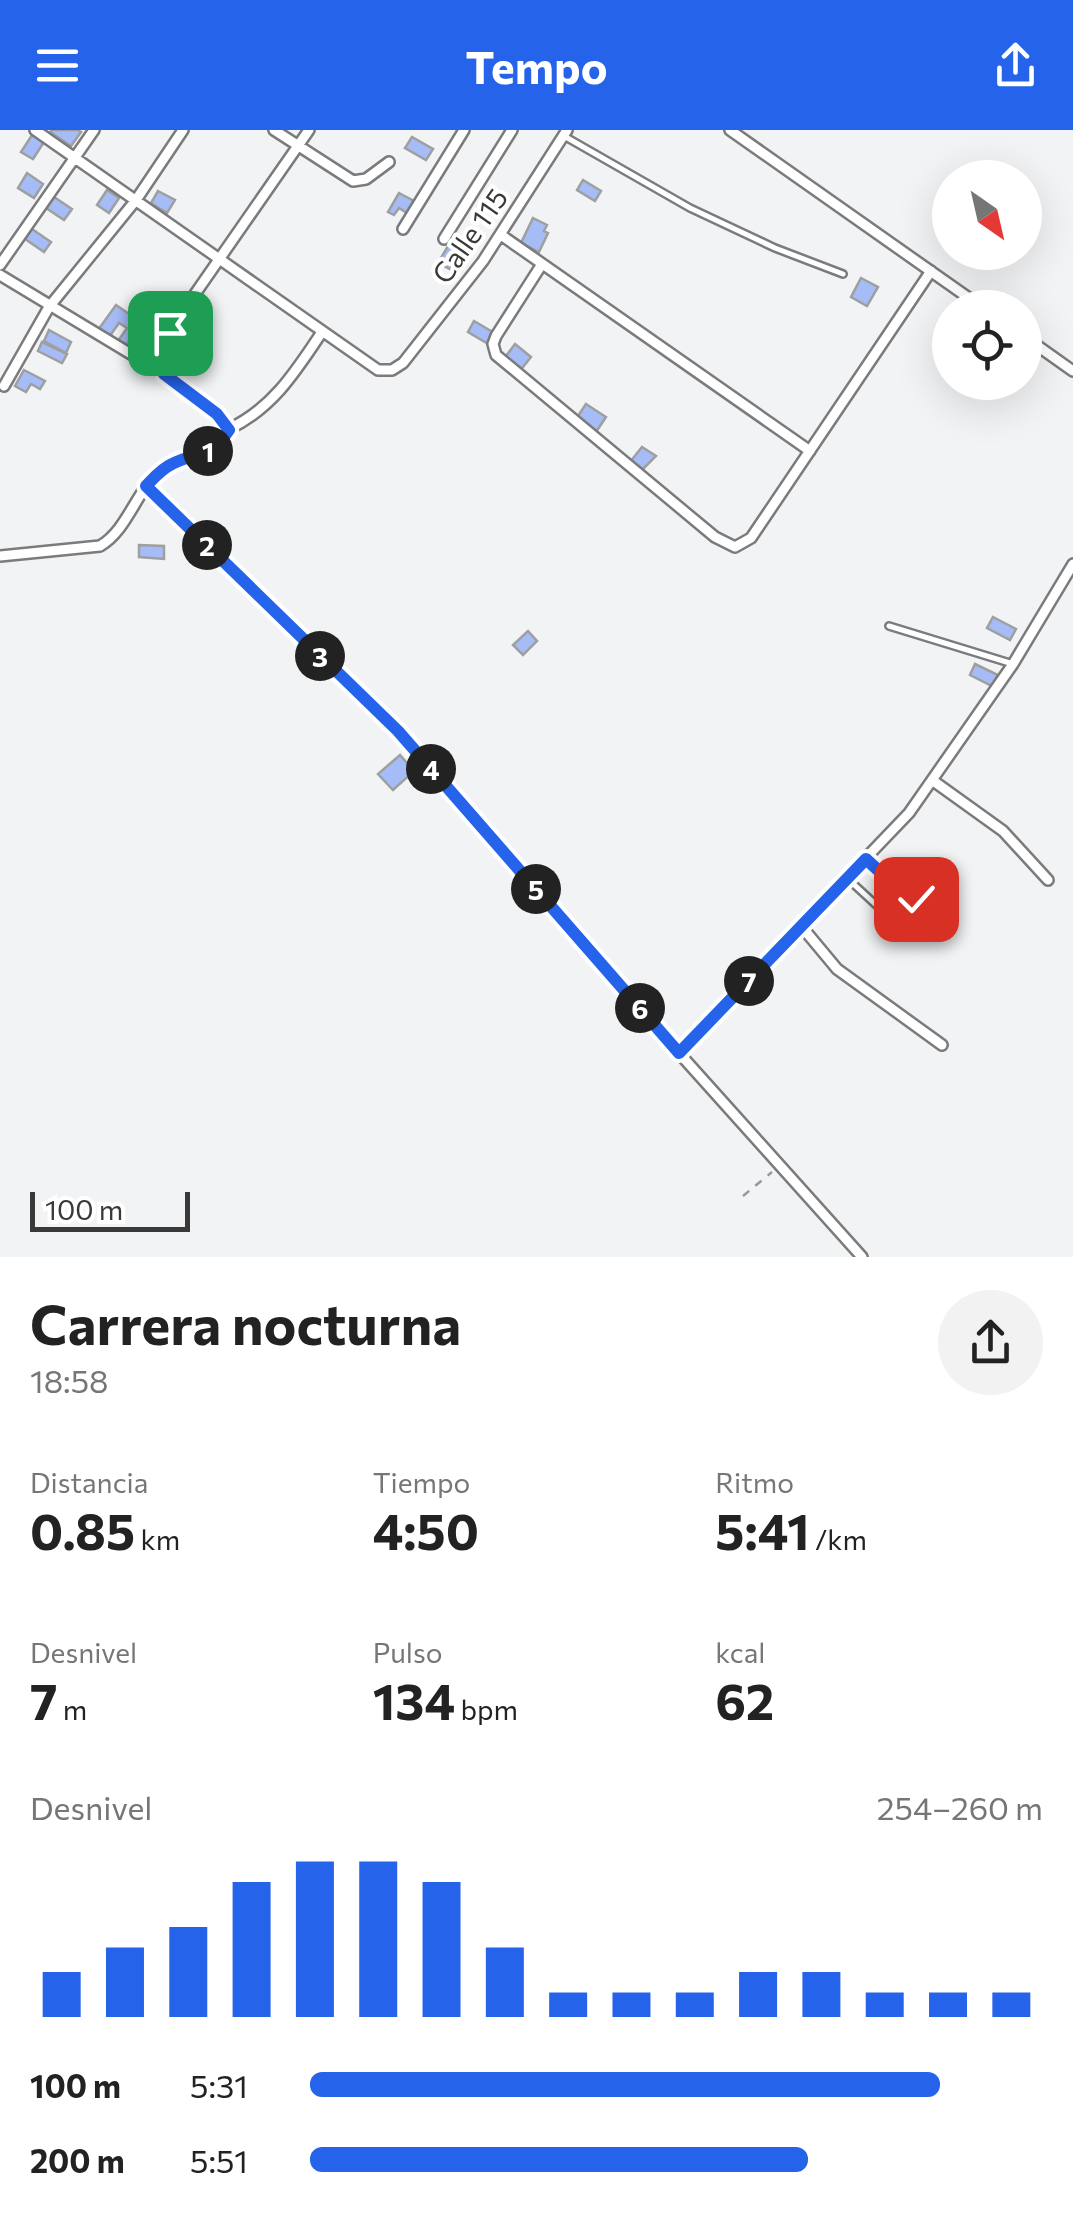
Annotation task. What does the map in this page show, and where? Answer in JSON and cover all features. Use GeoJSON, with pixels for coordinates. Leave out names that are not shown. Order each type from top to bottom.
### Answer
{"type":"FeatureCollection","features":[{"type":"Feature","properties":{"kind":"street"},"geometry":{"type":"LineString","coordinates":[[0,556],[100,546],[110,539],[146,486],[165,467],[206,454],[229,430],[249,420],[282,391],[322,332],[34,130]]}},
{"type":"Feature","properties":{"kind":"street"},"geometry":{"type":"LineString","coordinates":[[0,265],[94,130]]}},
{"type":"Feature","properties":{"kind":"street"},"geometry":{"type":"LineString","coordinates":[[4,386],[49,307],[136,200],[183,130]]}},
{"type":"Feature","properties":{"kind":"street"},"geometry":{"type":"LineString","coordinates":[[274,130],[353,181],[366,180],[390,162]]}},
{"type":"Feature","properties":{"kind":"street"},"geometry":{"type":"LineString","coordinates":[[164,374],[170,333],[309,130]]}},
{"type":"Feature","properties":{"kind":"street"},"geometry":{"type":"LineString","coordinates":[[403,229],[464,130]]}},
{"type":"Feature","properties":{"kind":"street"},"geometry":{"type":"LineString","coordinates":[[444,239],[512,130]]}},
{"type":"Feature","properties":{"kind":"street"},"geometry":{"type":"LineString","coordinates":[[730,130],[957,290]]}},
{"type":"Feature","properties":{"kind":"street","name":"Calle 115"},"geometry":{"type":"LineString","coordinates":[[322,332],[378,370],[392,370],[403,363],[501,235],[562,132]]}},
{"type":"Feature","properties":{"kind":"street"},"geometry":{"type":"LineString","coordinates":[[501,235],[810,451]]}},
{"type":"Feature","properties":{"kind":"street"},"geometry":{"type":"LineString","coordinates":[[542,264],[496,336],[496,356],[598,442],[735,548],[751,538],[930,271]]}},
{"type":"Feature","properties":{"kind":"street"},"geometry":{"type":"LineString","coordinates":[[0,275],[164,374],[217,414],[229,430]]}},
{"type":"Feature","properties":{"kind":"street"},"geometry":{"type":"LineString","coordinates":[[1042,349],[1073,371]]}},
{"type":"Feature","properties":{"kind":"street"},"geometry":{"type":"LineString","coordinates":[[862,1257],[679,1053],[910,813],[1013,664],[1073,564]]}},
{"type":"Feature","properties":{"kind":"street"},"geometry":{"type":"LineString","coordinates":[[932,780],[1002,831],[1048,880]]}},
{"type":"Feature","properties":{"kind":"street"},"geometry":{"type":"LineString","coordinates":[[866,859],[912,898],[919,898],[936,883]]}},
{"type":"Feature","properties":{"kind":"street"},"geometry":{"type":"LineString","coordinates":[[802,927],[837,970],[942,1045]]}},
{"type":"Feature","properties":{"kind":"lane"},"geometry":{"type":"LineString","coordinates":[[562,132],[690,208],[775,248],[844,274]]}},
{"type":"Feature","properties":{"kind":"lane"},"geometry":{"type":"LineString","coordinates":[[889,626],[1013,664]]}},
{"type":"Feature","properties":{"kind":"lane"},"geometry":{"type":"LineString","coordinates":[[398,731],[679,1053]]}},
{"type":"Feature","properties":{"kind":"lane"},"geometry":{"type":"LineString","coordinates":[[848,879],[899,926]]}},
{"type":"Feature","properties":{"kind":"path"},"geometry":{"type":"LineString","coordinates":[[146,486],[398,731]]}},
{"type":"Feature","properties":{"kind":"path"},"geometry":{"type":"LineString","coordinates":[[743,1196],[781,1165]]}},
{"type":"Feature","properties":{"kind":"building"},"geometry":{"type":"Polygon","coordinates":[[[52,130],[78,130],[81,132],[71,146],[52,130]]]}},
{"type":"Feature","properties":{"kind":"building"},"geometry":{"type":"Polygon","coordinates":[[[32,135],[44,142],[33,159],[21,152],[32,135]]]}},
{"type":"Feature","properties":{"kind":"building"},"geometry":{"type":"Polygon","coordinates":[[[412,137],[433,149],[426,160],[405,148],[412,137]]]}},
{"type":"Feature","properties":{"kind":"building"},"geometry":{"type":"Polygon","coordinates":[[[27,173],[43,184],[34,198],[18,188],[27,173]]]}},
{"type":"Feature","properties":{"kind":"building"},"geometry":{"type":"Polygon","coordinates":[[[583,180],[601,191],[595,201],[577,190],[583,180]]]}},
{"type":"Feature","properties":{"kind":"building"},"geometry":{"type":"Polygon","coordinates":[[[107,190],[119,198],[109,213],[97,205],[107,190]]]}},
{"type":"Feature","properties":{"kind":"building"},"geometry":{"type":"Polygon","coordinates":[[[158,191],[175,200],[167,213],[151,203],[158,191]]]}},
{"type":"Feature","properties":{"kind":"building"},"geometry":{"type":"Polygon","coordinates":[[[399,193],[414,201],[407,213],[399,208],[394,215],[388,212],[399,193]]]}},
{"type":"Feature","properties":{"kind":"building"},"geometry":{"type":"Polygon","coordinates":[[[54,197],[72,209],[64,220],[46,208],[54,197]]]}},
{"type":"Feature","properties":{"kind":"building"},"geometry":{"type":"Polygon","coordinates":[[[533,218],[547,225],[544,231],[548,233],[539,252],[521,243],[533,218]]]}},
{"type":"Feature","properties":{"kind":"building"},"geometry":{"type":"Polygon","coordinates":[[[32,229],[51,242],[44,252],[25,239],[32,229]]]}},
{"type":"Feature","properties":{"kind":"building"},"geometry":{"type":"Polygon","coordinates":[[[448,246],[459,253],[450,269],[438,263],[448,246]]]}},
{"type":"Feature","properties":{"kind":"building"},"geometry":{"type":"Polygon","coordinates":[[[861,278],[878,287],[867,306],[851,297],[861,278]]]}},
{"type":"Feature","properties":{"kind":"building"},"geometry":{"type":"Polygon","coordinates":[[[116,305],[141,322],[124,349],[116,344],[127,328],[119,323],[107,340],[96,333],[116,305]]]}},
{"type":"Feature","properties":{"kind":"building"},"geometry":{"type":"Polygon","coordinates":[[[474,321],[496,334],[490,345],[468,332],[474,321]]]}},
{"type":"Feature","properties":{"kind":"building"},"geometry":{"type":"Polygon","coordinates":[[[49,330],[71,342],[66,353],[44,341],[49,330]]]}},
{"type":"Feature","properties":{"kind":"building"},"geometry":{"type":"Polygon","coordinates":[[[42,342],[67,354],[62,363],[38,351],[42,342]]]}},
{"type":"Feature","properties":{"kind":"building"},"geometry":{"type":"Polygon","coordinates":[[[515,344],[531,357],[519,372],[503,360],[515,344]]]}},
{"type":"Feature","properties":{"kind":"building"},"geometry":{"type":"Polygon","coordinates":[[[24,370],[45,381],[40,389],[31,384],[26,392],[15,386],[24,370]]]}},
{"type":"Feature","properties":{"kind":"building"},"geometry":{"type":"Polygon","coordinates":[[[586,404],[606,417],[596,432],[576,419],[586,404]]]}},
{"type":"Feature","properties":{"kind":"building"},"geometry":{"type":"Polygon","coordinates":[[[642,447],[656,456],[641,471],[630,462],[642,447]]]}},
{"type":"Feature","properties":{"kind":"building"},"geometry":{"type":"Polygon","coordinates":[[[139,545],[164,546],[164,559],[139,557],[139,545]]]}},
{"type":"Feature","properties":{"kind":"building"},"geometry":{"type":"Polygon","coordinates":[[[993,617],[1016,629],[1010,640],[987,628],[993,617]]]}},
{"type":"Feature","properties":{"kind":"building"},"geometry":{"type":"Polygon","coordinates":[[[528,631],[537,641],[523,655],[513,645],[528,631]]]}},
{"type":"Feature","properties":{"kind":"building"},"geometry":{"type":"Polygon","coordinates":[[[975,664],[998,675],[992,686],[970,675],[975,664]]]}},
{"type":"Feature","properties":{"kind":"building"},"geometry":{"type":"Polygon","coordinates":[[[400,755],[414,771],[393,790],[378,774],[400,755]]]}},
{"type":"Feature","properties":{"kind":"route"},"geometry":{"type":"LineString","coordinates":[[170,333],[164,374],[217,414],[229,430],[206,454],[178,460],[146,486],[398,731],[679,1053],[866,859],[906,896],[916,899]]}}]}
